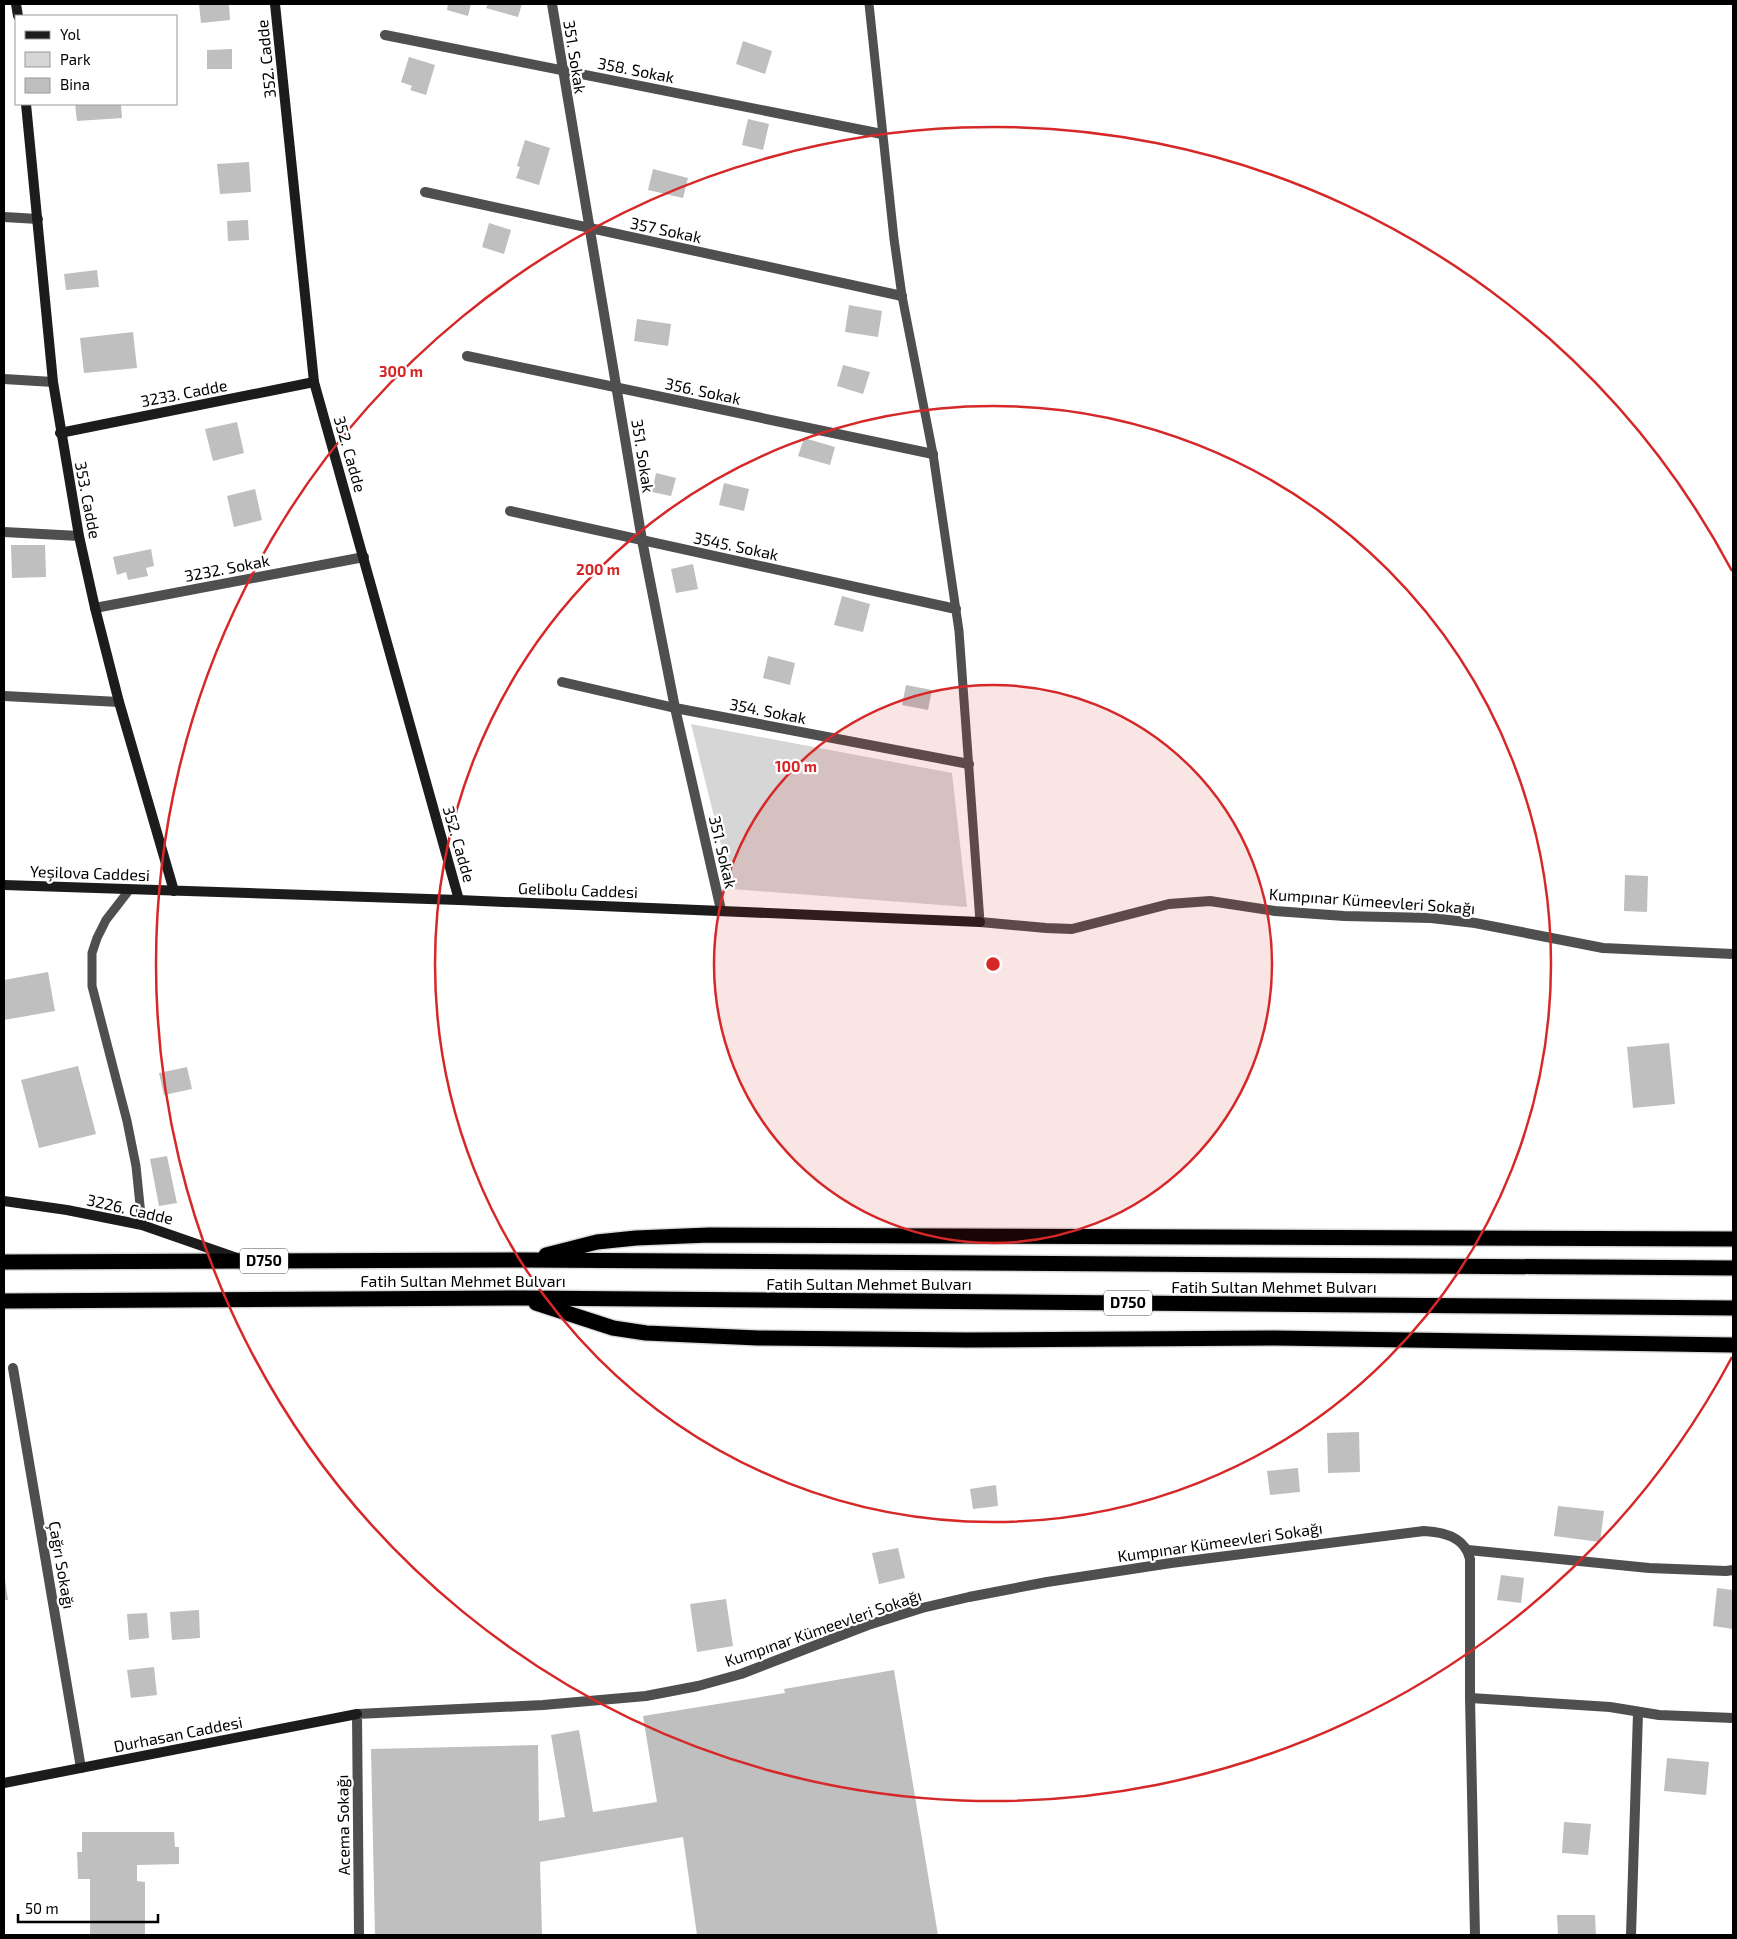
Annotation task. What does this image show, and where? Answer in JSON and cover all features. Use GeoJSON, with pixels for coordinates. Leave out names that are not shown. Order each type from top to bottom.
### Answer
{"type":"FeatureCollection","features":[{"type":"Feature","properties":{"kind":"highway"},"geometry":{"type":"LineString","coordinates":[[525,1260],[597,1242],[636,1238],[710,1235],[1733,1239]]}},
{"type":"Feature","properties":{"kind":"highway","name":"Fatih Sultan Mehmet Bulvarı"},"geometry":{"type":"LineString","coordinates":[[4,1262],[525,1260],[1733,1268]]}},
{"type":"Feature","properties":{"kind":"highway","name":"Fatih Sultan Mehmet Bulvarı"},"geometry":{"type":"LineString","coordinates":[[4,1301],[523,1298],[1733,1308]]}},
{"type":"Feature","properties":{"kind":"highway"},"geometry":{"type":"LineString","coordinates":[[523,1298],[612,1328],[646,1333],[758,1338],[966,1340],[1275,1338],[1733,1344]]}},
{"type":"Feature","properties":{"kind":"street","name":"352. Cadde"},"geometry":{"type":"LineString","coordinates":[[275,4],[314,382],[460,900]]}},
{"type":"Feature","properties":{"kind":"street","name":"351. Sokak"},"geometry":{"type":"LineString","coordinates":[[552,4],[642,540],[675,708],[721,910]]}},
{"type":"Feature","properties":{"kind":"street","name":"358. Sokak"},"geometry":{"type":"LineString","coordinates":[[385,35],[882,134]]}},
{"type":"Feature","properties":{"kind":"street","name":"353. Cadde"},"geometry":{"type":"LineString","coordinates":[[26,105],[53,382],[60,433],[79,536],[119,702],[174,891]]}},
{"type":"Feature","properties":{"kind":"street","name":"357 Sokak"},"geometry":{"type":"LineString","coordinates":[[425,192],[902,296]]}},
{"type":"Feature","properties":{"kind":"street"},"geometry":{"type":"LineString","coordinates":[[4,217],[38,219]]}},
{"type":"Feature","properties":{"kind":"street","name":"356. Sokak"},"geometry":{"type":"LineString","coordinates":[[467,356],[933,454]]}},
{"type":"Feature","properties":{"kind":"street"},"geometry":{"type":"LineString","coordinates":[[4,379],[53,382]]}},
{"type":"Feature","properties":{"kind":"street","name":"3233. Cadde"},"geometry":{"type":"LineString","coordinates":[[60,433],[314,382]]}},
{"type":"Feature","properties":{"kind":"street","name":"3545. Sokak"},"geometry":{"type":"LineString","coordinates":[[510,511],[956,609]]}},
{"type":"Feature","properties":{"kind":"street"},"geometry":{"type":"LineString","coordinates":[[4,532],[79,536]]}},
{"type":"Feature","properties":{"kind":"street","name":"3232. Sokak"},"geometry":{"type":"LineString","coordinates":[[95,608],[364,557]]}},
{"type":"Feature","properties":{"kind":"street","name":"354. Sokak"},"geometry":{"type":"LineString","coordinates":[[562,682],[675,708],[969,764]]}},
{"type":"Feature","properties":{"kind":"street"},"geometry":{"type":"LineString","coordinates":[[4,696],[119,702]]}},
{"type":"Feature","properties":{"kind":"street","name":"Yeşilova Caddesi"},"geometry":{"type":"LineString","coordinates":[[4,885],[174,891]]}},
{"type":"Feature","properties":{"kind":"street","name":"Gelibolu Caddesi"},"geometry":{"type":"LineString","coordinates":[[174,891],[721,910],[980,922]]}},
{"type":"Feature","properties":{"kind":"street","name":"Kumpınar Kümeevleri Sokağı"},"geometry":{"type":"LineString","coordinates":[[980,922],[1046,928],[1072,928],[1169,904],[1210,901],[1275,911],[1344,916],[1431,918],[1475,923],[1603,948],[1733,954]]}},
{"type":"Feature","properties":{"kind":"street","name":"3226. Cadde"},"geometry":{"type":"LineString","coordinates":[[4,1201],[67,1210],[142,1225],[245,1261]]}},
{"type":"Feature","properties":{"kind":"street","name":"Çağrı Sokağı"},"geometry":{"type":"LineString","coordinates":[[13,1368],[81,1768]]}},
{"type":"Feature","properties":{"kind":"street","name":"Kumpınar Kümeevleri Sokağı"},"geometry":{"type":"LineString","coordinates":[[357,1714],[595,1702],[646,1696],[698,1686],[742,1674],[868,1625],[922,1608],[1047,1582],[1172,1563],[1424,1531],[1441,1532],[1451,1536],[1468,1550]]}},
{"type":"Feature","properties":{"kind":"street"},"geometry":{"type":"LineString","coordinates":[[1475,1935],[1470,1698],[1470,1559],[1468,1550],[1649,1568],[1733,1570]]}},
{"type":"Feature","properties":{"kind":"street"},"geometry":{"type":"LineString","coordinates":[[1470,1698],[1610,1707],[1659,1716],[1733,1718]]}},
{"type":"Feature","properties":{"kind":"street"},"geometry":{"type":"LineString","coordinates":[[1631,1935],[1638,1713]]}},
{"type":"Feature","properties":{"kind":"street","name":"Durhasan Caddesi"},"geometry":{"type":"LineString","coordinates":[[4,1783],[357,1714]]}},
{"type":"Feature","properties":{"kind":"street","name":"Acema Sokağı"},"geometry":{"type":"LineString","coordinates":[[357,1714],[359,1935]]}},
{"type":"Feature","properties":{"kind":"lane"},"geometry":{"type":"LineString","coordinates":[[869,4],[882,134],[902,296],[933,454],[956,609],[963,674],[980,922]]}},
{"type":"Feature","properties":{"kind":"lane"},"geometry":{"type":"LineString","coordinates":[[130,889],[106,920],[97,938],[92,953],[92,986],[127,1120],[136,1166],[142,1225]]}},
{"type":"Feature","properties":{"kind":"green space"},"geometry":{"type":"Polygon","coordinates":[[[691,724],[952,773],[967,907],[732,889],[691,724]]]}},
{"type":"Feature","properties":{"kind":"building"},"geometry":{"type":"Polygon","coordinates":[[[199,4],[229,4],[230,20],[201,23],[199,4]]]}},
{"type":"Feature","properties":{"kind":"building"},"geometry":{"type":"Polygon","coordinates":[[[448,4],[471,4],[468,16],[447,10],[448,4]]]}},
{"type":"Feature","properties":{"kind":"building"},"geometry":{"type":"Polygon","coordinates":[[[488,4],[522,4],[518,17],[486,8],[488,4]]]}},
{"type":"Feature","properties":{"kind":"building"},"geometry":{"type":"Polygon","coordinates":[[[743,41],[772,51],[765,74],[736,64],[743,41]]]}},
{"type":"Feature","properties":{"kind":"building"},"geometry":{"type":"Polygon","coordinates":[[[232,49],[232,69],[207,69],[207,50],[232,49]]]}},
{"type":"Feature","properties":{"kind":"building"},"geometry":{"type":"Polygon","coordinates":[[[409,57],[435,65],[426,95],[410,90],[412,86],[401,82],[409,57]]]}},
{"type":"Feature","properties":{"kind":"building"},"geometry":{"type":"Polygon","coordinates":[[[75,105],[121,105],[122,118],[77,121],[75,105]]]}},
{"type":"Feature","properties":{"kind":"building"},"geometry":{"type":"Polygon","coordinates":[[[748,119],[769,124],[763,150],[742,145],[748,119]]]}},
{"type":"Feature","properties":{"kind":"building"},"geometry":{"type":"Polygon","coordinates":[[[525,140],[550,148],[539,185],[516,178],[520,167],[517,166],[525,140]]]}},
{"type":"Feature","properties":{"kind":"building"},"geometry":{"type":"Polygon","coordinates":[[[249,162],[251,192],[220,194],[217,164],[249,162]]]}},
{"type":"Feature","properties":{"kind":"building"},"geometry":{"type":"Polygon","coordinates":[[[653,169],[688,178],[683,198],[648,190],[653,169]]]}},
{"type":"Feature","properties":{"kind":"building"},"geometry":{"type":"Polygon","coordinates":[[[248,220],[249,240],[228,241],[227,221],[248,220]]]}},
{"type":"Feature","properties":{"kind":"building"},"geometry":{"type":"Polygon","coordinates":[[[489,223],[511,230],[504,254],[482,247],[489,223]]]}},
{"type":"Feature","properties":{"kind":"building"},"geometry":{"type":"Polygon","coordinates":[[[97,270],[99,287],[66,290],[64,274],[97,270]]]}},
{"type":"Feature","properties":{"kind":"building"},"geometry":{"type":"Polygon","coordinates":[[[849,305],[882,311],[878,337],[845,332],[849,305]]]}},
{"type":"Feature","properties":{"kind":"building"},"geometry":{"type":"Polygon","coordinates":[[[637,319],[671,324],[668,346],[634,341],[637,319]]]}},
{"type":"Feature","properties":{"kind":"building"},"geometry":{"type":"Polygon","coordinates":[[[133,332],[137,368],[84,373],[80,338],[133,332]]]}},
{"type":"Feature","properties":{"kind":"building"},"geometry":{"type":"Polygon","coordinates":[[[843,365],[870,372],[863,394],[837,386],[843,365]]]}},
{"type":"Feature","properties":{"kind":"building"},"geometry":{"type":"Polygon","coordinates":[[[237,422],[244,453],[213,461],[205,429],[237,422]]]}},
{"type":"Feature","properties":{"kind":"building"},"geometry":{"type":"Polygon","coordinates":[[[804,438],[835,447],[830,465],[798,456],[804,438]]]}},
{"type":"Feature","properties":{"kind":"building"},"geometry":{"type":"Polygon","coordinates":[[[656,473],[676,478],[671,496],[652,492],[656,473]]]}},
{"type":"Feature","properties":{"kind":"building"},"geometry":{"type":"Polygon","coordinates":[[[724,483],[749,489],[744,511],[719,505],[724,483]]]}},
{"type":"Feature","properties":{"kind":"building"},"geometry":{"type":"Polygon","coordinates":[[[255,489],[262,520],[234,527],[227,496],[255,489]]]}},
{"type":"Feature","properties":{"kind":"building"},"geometry":{"type":"Polygon","coordinates":[[[11,545],[45,545],[46,577],[12,578],[11,545]]]}},
{"type":"Feature","properties":{"kind":"building"},"geometry":{"type":"Polygon","coordinates":[[[151,549],[154,566],[146,568],[148,576],[128,580],[126,572],[117,575],[113,557],[151,549]]]}},
{"type":"Feature","properties":{"kind":"building"},"geometry":{"type":"Polygon","coordinates":[[[693,564],[698,589],[676,593],[671,569],[693,564]]]}},
{"type":"Feature","properties":{"kind":"building"},"geometry":{"type":"Polygon","coordinates":[[[842,596],[870,604],[863,632],[834,625],[842,596]]]}},
{"type":"Feature","properties":{"kind":"building"},"geometry":{"type":"Polygon","coordinates":[[[768,656],[795,663],[790,685],[763,678],[768,656]]]}},
{"type":"Feature","properties":{"kind":"building"},"geometry":{"type":"Polygon","coordinates":[[[906,685],[932,690],[928,710],[902,705],[906,685]]]}},
{"type":"Feature","properties":{"kind":"building"},"geometry":{"type":"Polygon","coordinates":[[[1625,875],[1648,876],[1647,912],[1624,911],[1625,875]]]}},
{"type":"Feature","properties":{"kind":"building"},"geometry":{"type":"Polygon","coordinates":[[[48,972],[55,1011],[4,1020],[4,980],[48,972]]]}},
{"type":"Feature","properties":{"kind":"building"},"geometry":{"type":"Polygon","coordinates":[[[1669,1043],[1675,1104],[1633,1108],[1627,1047],[1669,1043]]]}},
{"type":"Feature","properties":{"kind":"building"},"geometry":{"type":"Polygon","coordinates":[[[78,1066],[96,1134],[39,1148],[21,1080],[78,1066]]]}},
{"type":"Feature","properties":{"kind":"building"},"geometry":{"type":"Polygon","coordinates":[[[187,1067],[192,1089],[164,1095],[159,1073],[187,1067]]]}},
{"type":"Feature","properties":{"kind":"building"},"geometry":{"type":"Polygon","coordinates":[[[167,1156],[177,1203],[159,1206],[150,1159],[167,1156]]]}},
{"type":"Feature","properties":{"kind":"building"},"geometry":{"type":"Polygon","coordinates":[[[1359,1432],[1360,1472],[1328,1473],[1327,1433],[1359,1432]]]}},
{"type":"Feature","properties":{"kind":"building"},"geometry":{"type":"Polygon","coordinates":[[[1298,1468],[1300,1492],[1270,1495],[1267,1471],[1298,1468]]]}},
{"type":"Feature","properties":{"kind":"building"},"geometry":{"type":"Polygon","coordinates":[[[996,1485],[998,1506],[973,1509],[970,1489],[996,1485]]]}},
{"type":"Feature","properties":{"kind":"building"},"geometry":{"type":"Polygon","coordinates":[[[1558,1506],[1604,1511],[1600,1542],[1554,1536],[1558,1506]]]}},
{"type":"Feature","properties":{"kind":"building"},"geometry":{"type":"Polygon","coordinates":[[[898,1548],[905,1578],[879,1584],[872,1553],[898,1548]]]}},
{"type":"Feature","properties":{"kind":"building"},"geometry":{"type":"Polygon","coordinates":[[[4,1573],[8,1600],[4,1600],[4,1573]]]}},
{"type":"Feature","properties":{"kind":"building"},"geometry":{"type":"Polygon","coordinates":[[[1501,1575],[1524,1578],[1521,1603],[1497,1600],[1501,1575]]]}},
{"type":"Feature","properties":{"kind":"building"},"geometry":{"type":"Polygon","coordinates":[[[1717,1588],[1733,1590],[1733,1629],[1713,1626],[1717,1588]]]}},
{"type":"Feature","properties":{"kind":"building"},"geometry":{"type":"Polygon","coordinates":[[[726,1599],[733,1646],[697,1652],[690,1604],[726,1599]]]}},
{"type":"Feature","properties":{"kind":"building"},"geometry":{"type":"Polygon","coordinates":[[[199,1610],[200,1638],[172,1640],[170,1612],[199,1610]]]}},
{"type":"Feature","properties":{"kind":"building"},"geometry":{"type":"Polygon","coordinates":[[[147,1613],[149,1638],[129,1640],[127,1614],[147,1613]]]}},
{"type":"Feature","properties":{"kind":"building"},"geometry":{"type":"Polygon","coordinates":[[[154,1667],[157,1695],[131,1698],[127,1670],[154,1667]]]}},
{"type":"Feature","properties":{"kind":"building"},"geometry":{"type":"Polygon","coordinates":[[[894,1670],[938,1935],[697,1935],[683,1837],[540,1862],[542,1935],[375,1935],[371,1749],[538,1745],[539,1821],[565,1817],[551,1735],[579,1730],[593,1812],[657,1802],[643,1716],[785,1693],[784,1689],[894,1670]]]}},
{"type":"Feature","properties":{"kind":"building"},"geometry":{"type":"Polygon","coordinates":[[[1667,1758],[1709,1762],[1706,1795],[1664,1791],[1667,1758]]]}},
{"type":"Feature","properties":{"kind":"building"},"geometry":{"type":"Polygon","coordinates":[[[1564,1822],[1591,1824],[1588,1855],[1562,1853],[1564,1822]]]}},
{"type":"Feature","properties":{"kind":"building"},"geometry":{"type":"Polygon","coordinates":[[[82,1832],[174,1832],[175,1847],[179,1847],[179,1864],[137,1865],[137,1881],[145,1882],[145,1935],[90,1935],[90,1879],[78,1879],[77,1852],[82,1852],[82,1832]]]}},
{"type":"Feature","properties":{"kind":"building"},"geometry":{"type":"Polygon","coordinates":[[[1557,1915],[1595,1915],[1596,1935],[1558,1935],[1557,1915]]]}}]}
